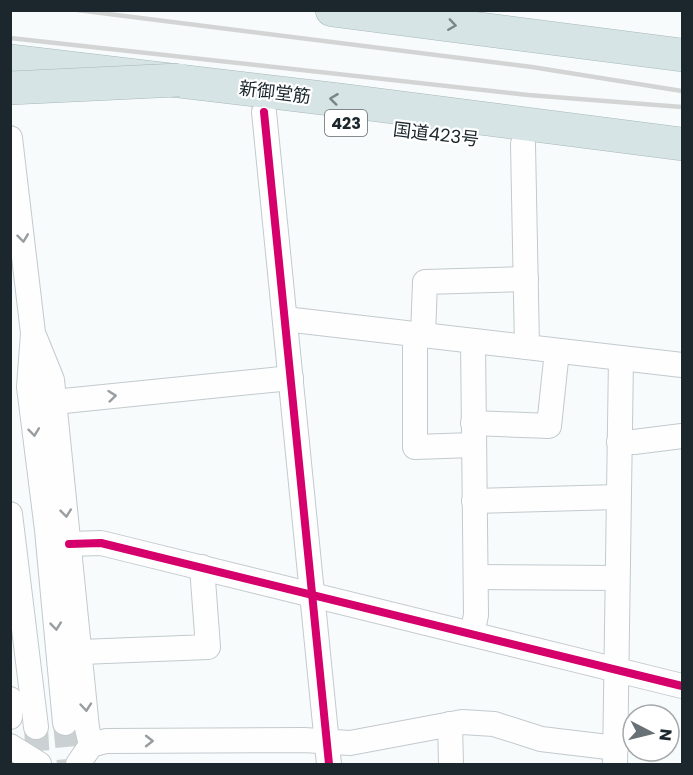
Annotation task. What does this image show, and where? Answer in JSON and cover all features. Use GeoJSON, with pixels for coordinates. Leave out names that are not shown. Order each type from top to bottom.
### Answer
{"type":"FeatureCollection","features":[{"type":"Feature","properties":{"kind":"highway"},"geometry":{"type":"LineString","coordinates":[[332,10],[673,56]]}},
{"type":"Feature","properties":{"kind":"highway"},"geometry":{"type":"LineString","coordinates":[[495,10],[682,33]]}},
{"type":"Feature","properties":{"kind":"highway","name":"新御堂筋"},"geometry":{"type":"LineString","coordinates":[[10,60],[682,144]]}},
{"type":"Feature","properties":{"kind":"highway"},"geometry":{"type":"LineString","coordinates":[[10,88],[179,80]]}},
{"type":"Feature","properties":{"kind":"highway","name":"国道423号"},"geometry":{"type":"LineString","coordinates":[[10,82],[682,163]]}},
{"type":"Feature","properties":{"kind":"highway"},"geometry":{"type":"LineString","coordinates":[[622,136],[682,135]]}},
{"type":"Feature","properties":{"kind":"street"},"geometry":{"type":"LineString","coordinates":[[264,112],[328,753]]}},
{"type":"Feature","properties":{"kind":"street"},"geometry":{"type":"LineString","coordinates":[[10,138],[33,333],[29,387],[65,723]]}},
{"type":"Feature","properties":{"kind":"street"},"geometry":{"type":"LineString","coordinates":[[523,144],[527,347]]}},
{"type":"Feature","properties":{"kind":"street"},"geometry":{"type":"LineString","coordinates":[[526,279],[424,282],[419,336],[415,447],[473,434],[549,426],[557,351]]}},
{"type":"Feature","properties":{"kind":"street"},"geometry":{"type":"LineString","coordinates":[[285,320],[682,365]]}},
{"type":"Feature","properties":{"kind":"street"},"geometry":{"type":"LineString","coordinates":[[33,333],[52,380],[81,652],[87,729],[85,755]]}},
{"type":"Feature","properties":{"kind":"street"},"geometry":{"type":"LineString","coordinates":[[472,634],[476,615],[473,342]]}},
{"type":"Feature","properties":{"kind":"street"},"geometry":{"type":"LineString","coordinates":[[328,753],[350,743],[462,722],[494,724],[541,740],[615,756],[621,358]]}},
{"type":"Feature","properties":{"kind":"street"},"geometry":{"type":"LineString","coordinates":[[54,402],[291,378]]}},
{"type":"Feature","properties":{"kind":"street"},"geometry":{"type":"LineString","coordinates":[[619,442],[682,436]]}},
{"type":"Feature","properties":{"kind":"street"},"geometry":{"type":"LineString","coordinates":[[474,501],[618,497]]}},
{"type":"Feature","properties":{"kind":"street"},"geometry":{"type":"LineString","coordinates":[[10,514],[36,727]]}},
{"type":"Feature","properties":{"kind":"street"},"geometry":{"type":"LineString","coordinates":[[69,544],[101,543],[682,686]]}},
{"type":"Feature","properties":{"kind":"street"},"geometry":{"type":"LineString","coordinates":[[81,652],[208,647],[202,567]]}},
{"type":"Feature","properties":{"kind":"street"},"geometry":{"type":"LineString","coordinates":[[476,578],[617,578]]}},
{"type":"Feature","properties":{"kind":"street"},"geometry":{"type":"LineString","coordinates":[[10,699],[10,717]]}},
{"type":"Feature","properties":{"kind":"street"},"geometry":{"type":"LineString","coordinates":[[450,724],[451,765]]}},
{"type":"Feature","properties":{"kind":"street"},"geometry":{"type":"LineString","coordinates":[[85,755],[106,741],[304,740],[328,753]]}},
{"type":"Feature","properties":{"kind":"street"},"geometry":{"type":"LineString","coordinates":[[10,746],[39,765]]}},
{"type":"Feature","properties":{"kind":"tunnel"},"geometry":{"type":"LineString","coordinates":[[65,723],[69,764]]}},
{"type":"Feature","properties":{"kind":"tunnel"},"geometry":{"type":"LineString","coordinates":[[36,727],[38,764]]}},
{"type":"Feature","properties":{"kind":"railway"},"geometry":{"type":"LineString","coordinates":[[77,10],[532,67],[682,91]]}},
{"type":"Feature","properties":{"kind":"railway"},"geometry":{"type":"LineString","coordinates":[[10,38],[528,95],[682,107]]}},
{"type":"Feature","properties":{"kind":"cycle path"},"geometry":{"type":"LineString","coordinates":[[264,112],[329,764]]}},
{"type":"Feature","properties":{"kind":"cycle path"},"geometry":{"type":"LineString","coordinates":[[69,544],[101,543],[682,686]]}}]}
